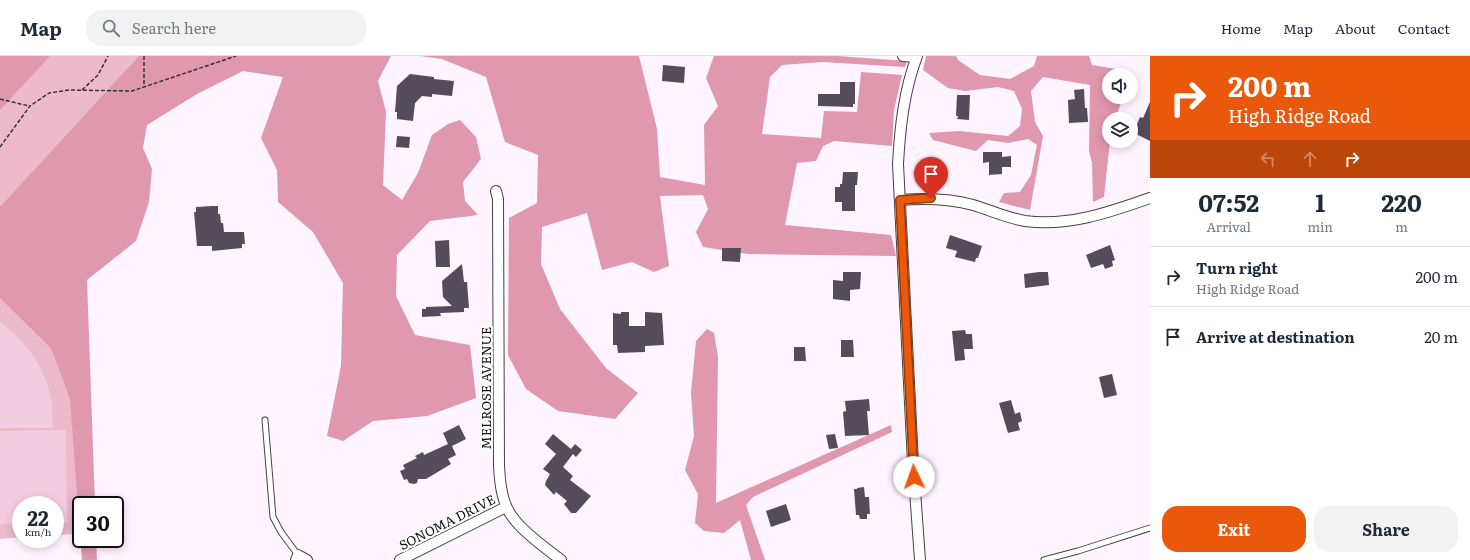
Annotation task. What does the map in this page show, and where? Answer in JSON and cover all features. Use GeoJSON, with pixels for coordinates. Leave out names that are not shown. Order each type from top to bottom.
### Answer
{"type":"FeatureCollection","features":[{"type":"Feature","properties":{"kind":"street"},"geometry":{"type":"LineString","coordinates":[[903,56],[916,56],[906,90],[900,132],[898,164],[920,560]]}},
{"type":"Feature","properties":{"kind":"street","name":"MELROSE AVENUE"},"geometry":{"type":"LineString","coordinates":[[496,191],[498,199],[499,466],[502,494],[506,507],[513,519],[561,560]]}},
{"type":"Feature","properties":{"kind":"street"},"geometry":{"type":"LineString","coordinates":[[900,200],[931,198],[946,200],[974,206],[1010,218],[1048,223],[1067,222],[1096,216],[1150,198]]}},
{"type":"Feature","properties":{"kind":"street","name":"SONOMA DRIVE"},"geometry":{"type":"LineString","coordinates":[[400,560],[506,507]]}},
{"type":"Feature","properties":{"kind":"lane"},"geometry":{"type":"LineString","coordinates":[[265,420],[273,517],[281,532],[300,558]]}},
{"type":"Feature","properties":{"kind":"lane"},"geometry":{"type":"LineString","coordinates":[[1044,560],[1078,551],[1150,528]]}},
{"type":"Feature","properties":{"kind":"path"},"geometry":{"type":"LineString","coordinates":[[82,90],[98,75],[108,56]]}},
{"type":"Feature","properties":{"kind":"path"},"geometry":{"type":"LineString","coordinates":[[144,56],[144,87]]}},
{"type":"Feature","properties":{"kind":"path"},"geometry":{"type":"LineString","coordinates":[[0,147],[30,106],[49,92],[69,90],[132,91],[236,56]]}},
{"type":"Feature","properties":{"kind":"path"},"geometry":{"type":"LineString","coordinates":[[0,99],[30,106]]}},
{"type":"Feature","properties":{"kind":"shaded area"},"geometry":{"type":"Polygon","coordinates":[[[0,56],[254,56],[87,112],[82,496],[72,496],[72,534],[64,535],[64,496],[12,496],[12,538],[0,539],[0,56]]]}},
{"type":"Feature","properties":{"kind":"shaded area"},"geometry":{"type":"Polygon","coordinates":[[[0,56],[50,56],[0,110],[0,56]]]}},
{"type":"Feature","properties":{"kind":"shaded area"},"geometry":{"type":"Polygon","coordinates":[[[139,56],[391,56],[378,81],[386,112],[383,185],[402,200],[418,173],[432,135],[448,124],[460,120],[476,137],[481,159],[463,182],[465,201],[478,215],[430,221],[397,255],[396,296],[415,335],[470,345],[476,398],[427,416],[373,421],[343,441],[327,436],[341,366],[343,283],[313,232],[278,202],[277,170],[261,138],[283,77],[243,71],[197,94],[147,125],[143,148],[152,169],[149,202],[136,241],[87,280],[95,496],[77,496],[70,399],[51,348],[0,298],[0,207],[139,56]]]}},
{"type":"Feature","properties":{"kind":"shaded area"},"geometry":{"type":"Polygon","coordinates":[[[420,56],[639,56],[657,129],[660,177],[705,185],[704,125],[718,106],[706,78],[714,56],[837,56],[907,61],[905,67],[822,62],[782,65],[770,77],[762,134],[821,138],[824,111],[857,112],[861,72],[902,75],[894,110],[892,146],[834,141],[823,146],[816,161],[797,163],[785,225],[891,235],[896,256],[748,254],[703,247],[696,232],[708,209],[703,195],[660,196],[669,266],[654,272],[632,262],[602,270],[587,213],[542,227],[541,264],[560,309],[606,368],[638,393],[615,419],[558,411],[526,389],[508,355],[509,218],[537,203],[538,155],[505,142],[486,77],[442,59],[420,56]]]}},
{"type":"Feature","properties":{"kind":"shaded area"},"geometry":{"type":"Polygon","coordinates":[[[926,56],[956,56],[958,60],[980,75],[1010,79],[1034,66],[1037,56],[1089,56],[1092,65],[1110,68],[1102,68],[1102,104],[1121,104],[1118,112],[1102,112],[1102,148],[1109,148],[1104,197],[1093,202],[1092,163],[1089,151],[1090,85],[1043,77],[1031,91],[1035,122],[1043,136],[1030,210],[999,202],[1004,193],[1020,192],[1031,175],[1037,145],[1028,139],[1008,143],[988,140],[976,151],[933,140],[929,133],[959,131],[1008,136],[1020,126],[1022,109],[1014,91],[998,87],[965,91],[948,88],[923,70],[926,56]]]}},
{"type":"Feature","properties":{"kind":"shaded area"},"geometry":{"type":"Polygon","coordinates":[[[0,322],[25,345],[42,372],[51,398],[53,428],[0,428],[0,322]]]}},
{"type":"Feature","properties":{"kind":"shaded area"},"geometry":{"type":"Polygon","coordinates":[[[707,329],[714,333],[718,357],[716,503],[891,425],[892,432],[753,497],[746,505],[765,560],[751,560],[740,520],[724,533],[704,531],[695,523],[698,494],[685,470],[694,436],[691,393],[696,341],[707,329]]]}},
{"type":"Feature","properties":{"kind":"shaded area"},"geometry":{"type":"Polygon","coordinates":[[[66,430],[67,523],[64,523],[64,496],[12,496],[12,523],[0,524],[0,431],[66,430]]]}},
{"type":"Feature","properties":{"kind":"shaded area"},"geometry":{"type":"Polygon","coordinates":[[[81,548],[96,548],[97,560],[82,560],[81,548]]]}},
{"type":"Feature","properties":{"kind":"building"},"geometry":{"type":"Polygon","coordinates":[[[663,65],[685,67],[684,83],[662,81],[663,65]]]}},
{"type":"Feature","properties":{"kind":"building"},"geometry":{"type":"Polygon","coordinates":[[[410,74],[454,81],[452,96],[432,94],[432,97],[422,96],[415,103],[413,121],[397,119],[397,112],[395,112],[397,86],[410,74]]]}},
{"type":"Feature","properties":{"kind":"building"},"geometry":{"type":"Polygon","coordinates":[[[840,82],[855,82],[855,104],[853,104],[853,107],[818,106],[818,94],[840,94],[840,82]]]}},
{"type":"Feature","properties":{"kind":"building"},"geometry":{"type":"Polygon","coordinates":[[[1084,89],[1085,108],[1087,108],[1088,122],[1069,123],[1068,100],[1075,99],[1074,90],[1084,89]]]}},
{"type":"Feature","properties":{"kind":"building"},"geometry":{"type":"Polygon","coordinates":[[[957,95],[970,95],[969,120],[957,119],[957,95]]]}},
{"type":"Feature","properties":{"kind":"building"},"geometry":{"type":"Polygon","coordinates":[[[1150,102],[1150,141],[1138,135],[1138,122],[1140,117],[1143,118],[1150,102]]]}},
{"type":"Feature","properties":{"kind":"building"},"geometry":{"type":"Polygon","coordinates":[[[397,136],[410,137],[409,148],[396,147],[397,136]]]}},
{"type":"Feature","properties":{"kind":"building"},"geometry":{"type":"Polygon","coordinates":[[[983,152],[1002,152],[1002,157],[1011,156],[1011,167],[1002,167],[1002,174],[989,175],[989,162],[983,163],[983,152]]]}},
{"type":"Feature","properties":{"kind":"building"},"geometry":{"type":"Polygon","coordinates":[[[843,172],[858,172],[857,185],[855,185],[855,211],[842,211],[842,202],[835,202],[835,187],[840,187],[840,184],[842,184],[843,172]]]}},
{"type":"Feature","properties":{"kind":"building"},"geometry":{"type":"Polygon","coordinates":[[[218,206],[218,214],[220,214],[221,223],[223,223],[224,232],[244,232],[245,244],[242,244],[242,248],[212,251],[212,246],[197,246],[194,212],[196,212],[196,207],[218,206]]]}},
{"type":"Feature","properties":{"kind":"building"},"geometry":{"type":"Polygon","coordinates":[[[950,235],[982,246],[975,262],[955,257],[957,251],[946,248],[950,235]]]}},
{"type":"Feature","properties":{"kind":"building"},"geometry":{"type":"Polygon","coordinates":[[[449,240],[450,267],[436,267],[435,241],[449,240]]]}},
{"type":"Feature","properties":{"kind":"building"},"geometry":{"type":"Polygon","coordinates":[[[1110,245],[1115,260],[1112,261],[1113,266],[1105,269],[1103,264],[1091,268],[1086,255],[1110,245]]]}},
{"type":"Feature","properties":{"kind":"building"},"geometry":{"type":"Polygon","coordinates":[[[722,248],[741,248],[740,262],[722,261],[722,248]]]}},
{"type":"Feature","properties":{"kind":"building"},"geometry":{"type":"Polygon","coordinates":[[[462,264],[464,282],[467,282],[469,308],[464,308],[464,312],[440,313],[441,316],[422,317],[422,309],[426,309],[426,307],[452,306],[443,297],[442,281],[462,264]]]}},
{"type":"Feature","properties":{"kind":"building"},"geometry":{"type":"Polygon","coordinates":[[[843,272],[861,272],[860,289],[850,290],[850,301],[833,299],[833,280],[843,281],[843,272]]]}},
{"type":"Feature","properties":{"kind":"building"},"geometry":{"type":"Polygon","coordinates":[[[1048,272],[1049,285],[1025,288],[1024,274],[1048,272]]]}},
{"type":"Feature","properties":{"kind":"building"},"geometry":{"type":"Polygon","coordinates":[[[621,312],[629,312],[629,326],[645,326],[645,312],[662,313],[664,345],[645,346],[645,352],[618,353],[617,345],[613,345],[613,313],[621,314],[621,312]]]}},
{"type":"Feature","properties":{"kind":"building"},"geometry":{"type":"Polygon","coordinates":[[[965,330],[966,334],[972,334],[973,349],[964,349],[965,360],[955,361],[952,331],[965,330]]]}},
{"type":"Feature","properties":{"kind":"building"},"geometry":{"type":"Polygon","coordinates":[[[841,340],[853,340],[854,357],[841,357],[841,340]]]}},
{"type":"Feature","properties":{"kind":"building"},"geometry":{"type":"Polygon","coordinates":[[[794,347],[805,347],[806,361],[794,361],[794,347]]]}},
{"type":"Feature","properties":{"kind":"building"},"geometry":{"type":"Polygon","coordinates":[[[1112,374],[1117,395],[1104,398],[1099,377],[1112,374]]]}},
{"type":"Feature","properties":{"kind":"building"},"geometry":{"type":"Polygon","coordinates":[[[869,399],[870,411],[867,411],[869,435],[845,436],[843,412],[846,411],[845,401],[869,399]]]}},
{"type":"Feature","properties":{"kind":"building"},"geometry":{"type":"Polygon","coordinates":[[[1011,400],[1015,414],[1020,412],[1022,421],[1018,423],[1020,430],[1008,433],[999,403],[1011,400]]]}},
{"type":"Feature","properties":{"kind":"building"},"geometry":{"type":"Polygon","coordinates":[[[459,425],[466,439],[452,446],[456,455],[448,459],[451,464],[426,479],[418,479],[417,483],[409,483],[407,479],[404,480],[400,471],[405,469],[403,465],[417,458],[415,456],[423,452],[424,455],[448,444],[443,433],[459,425]]]}},
{"type":"Feature","properties":{"kind":"building"},"geometry":{"type":"Polygon","coordinates":[[[553,434],[571,449],[575,444],[582,450],[576,457],[573,454],[563,467],[573,476],[570,480],[591,496],[576,513],[571,513],[564,504],[567,501],[556,492],[554,495],[545,485],[550,474],[543,469],[556,454],[545,444],[553,434]]]}},
{"type":"Feature","properties":{"kind":"building"},"geometry":{"type":"Polygon","coordinates":[[[835,434],[838,448],[829,449],[826,435],[835,434]]]}},
{"type":"Feature","properties":{"kind":"building"},"geometry":{"type":"Polygon","coordinates":[[[864,487],[865,497],[869,497],[870,514],[867,514],[867,519],[860,519],[859,515],[856,515],[854,489],[864,487]]]}},
{"type":"Feature","properties":{"kind":"building"},"geometry":{"type":"Polygon","coordinates":[[[786,504],[791,520],[771,527],[766,511],[786,504]]]}},
{"type":"Feature","properties":{"kind":"route"},"geometry":{"type":"LineString","coordinates":[[914,477],[900,200],[931,198]]}}]}
